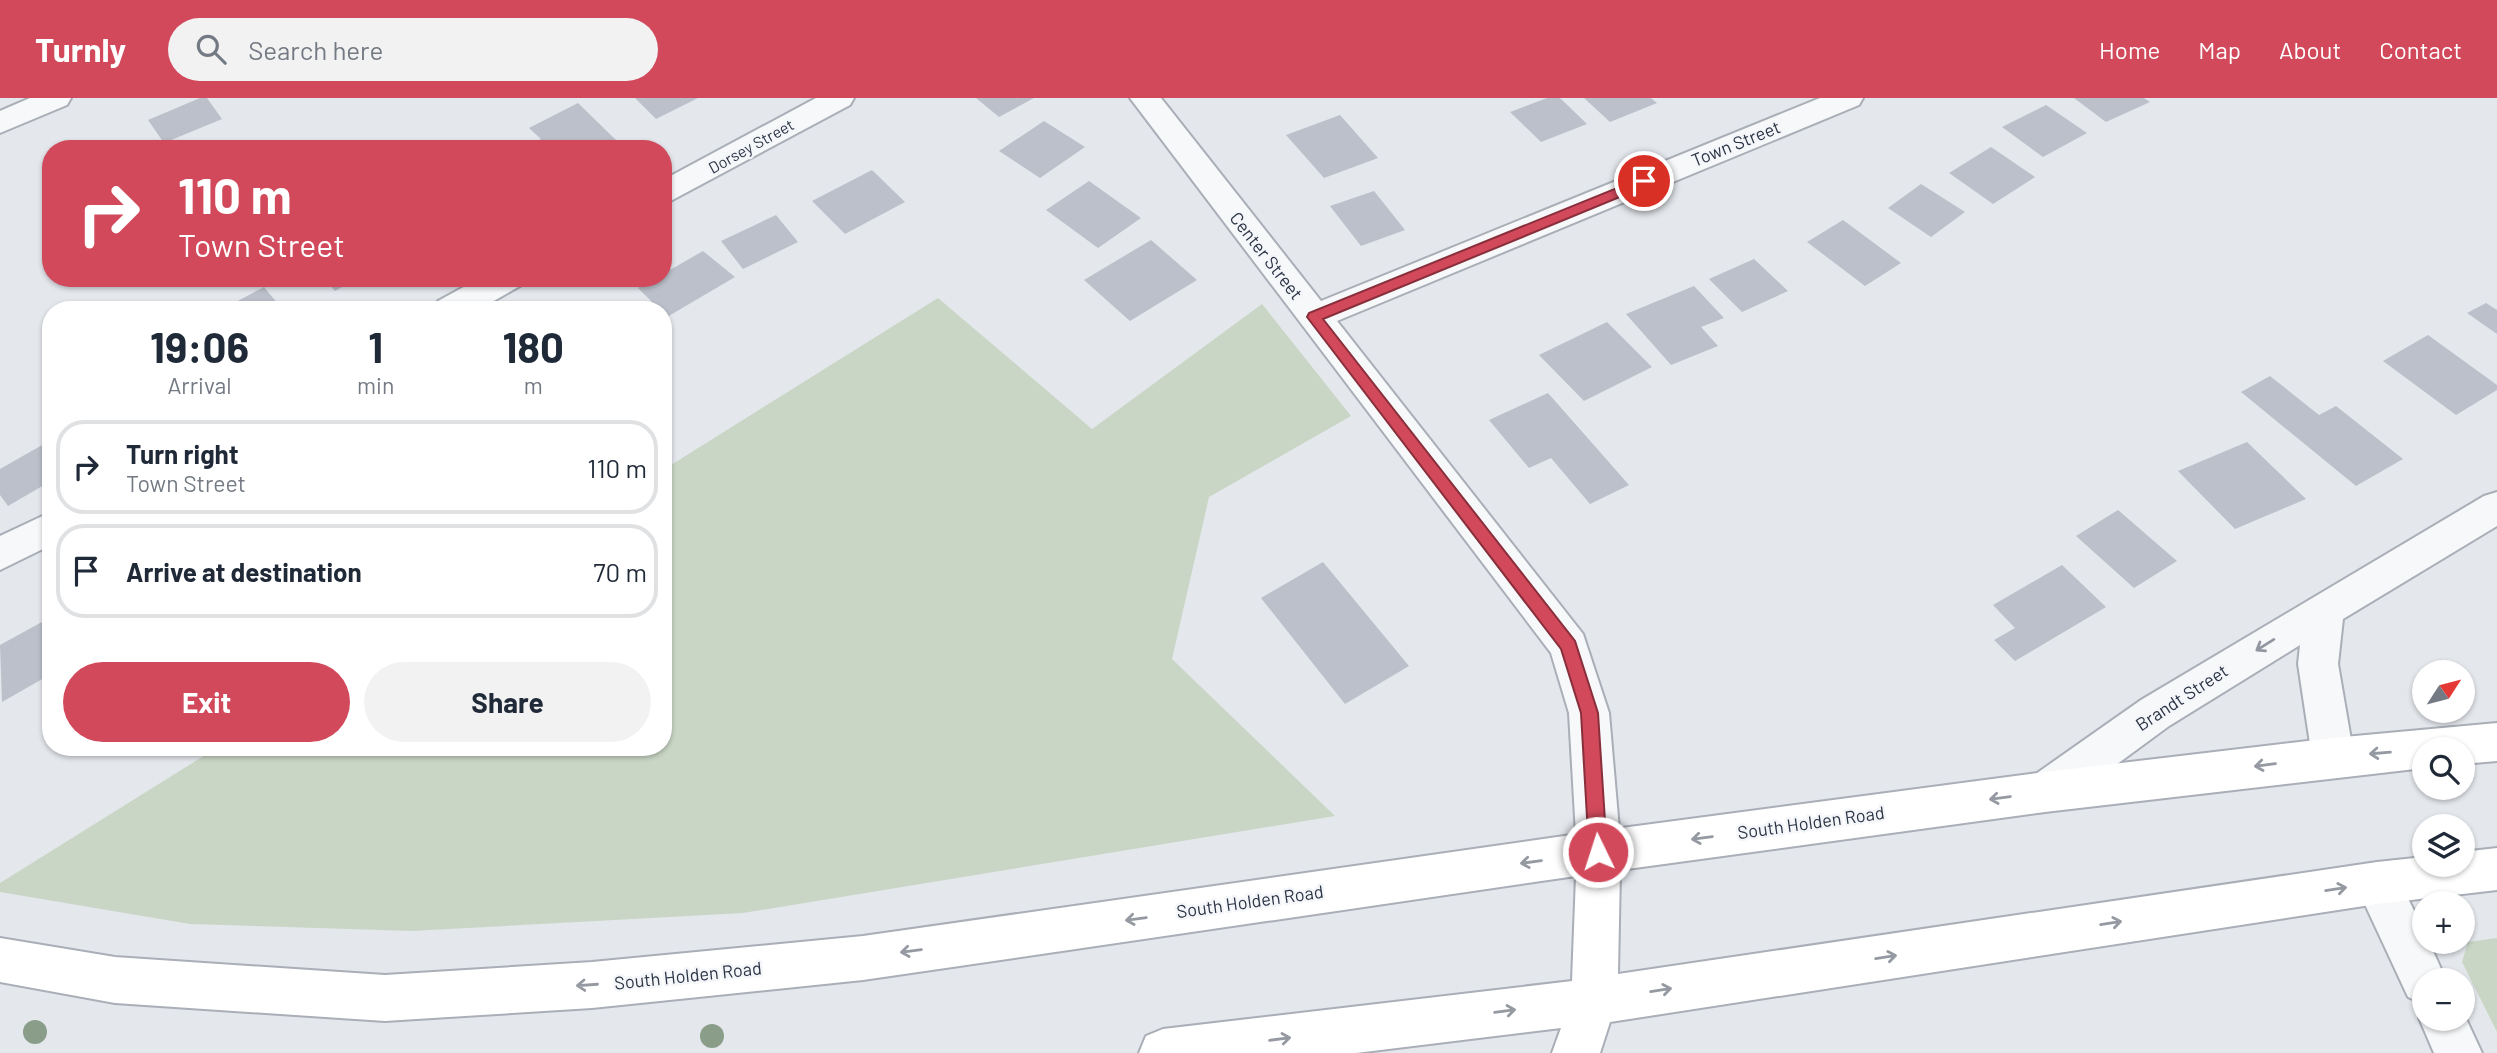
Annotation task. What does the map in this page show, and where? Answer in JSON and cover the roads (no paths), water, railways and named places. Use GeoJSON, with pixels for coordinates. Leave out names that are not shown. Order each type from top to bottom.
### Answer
{"type":"FeatureCollection","features":[{"type":"Feature","properties":{"kind":"main road","name":"South Holden Road"},"geometry":{"type":"LineString","coordinates":[[0,960],[115,980],[386,998],[592,985],[863,958],[1598,852],[2045,792],[2333,757],[2497,742]]}},
{"type":"Feature","properties":{"kind":"main road"},"geometry":{"type":"LineString","coordinates":[[1576,1053],[1594,1000],[1598,852]]}},
{"type":"Feature","properties":{"kind":"main road"},"geometry":{"type":"LineString","coordinates":[[1163,1053],[1594,1000],[2377,883],[2497,869]]}},
{"type":"Feature","properties":{"kind":"street"},"geometry":{"type":"LineString","coordinates":[[0,123],[57,98]]}},
{"type":"Feature","properties":{"kind":"street","name":"Dorsey Street"},"geometry":{"type":"LineString","coordinates":[[672,189],[839,98]]}},
{"type":"Feature","properties":{"kind":"street","name":"Center Street"},"geometry":{"type":"LineString","coordinates":[[1145,98],[1569,646],[1589,713],[1598,852]]}},
{"type":"Feature","properties":{"kind":"street","name":"Town Street"},"geometry":{"type":"LineString","coordinates":[[1314,317],[1848,98]]}},
{"type":"Feature","properties":{"kind":"street"},"geometry":{"type":"LineString","coordinates":[[466,301],[492,287]]}},
{"type":"Feature","properties":{"kind":"street","name":"Brandt Street"},"geometry":{"type":"LineString","coordinates":[[2045,792],[2155,713],[2497,506]]}},
{"type":"Feature","properties":{"kind":"street"},"geometry":{"type":"LineString","coordinates":[[0,554],[42,532]]}},
{"type":"Feature","properties":{"kind":"street"},"geometry":{"type":"LineString","coordinates":[[2323,610],[2318,664],[2333,757]]}},
{"type":"Feature","properties":{"kind":"street"},"geometry":{"type":"LineString","coordinates":[[2377,883],[2418,968]]}},
{"type":"Feature","properties":{"kind":"street"},"geometry":{"type":"LineString","coordinates":[[2448,1031],[2458,1053]]}}]}
